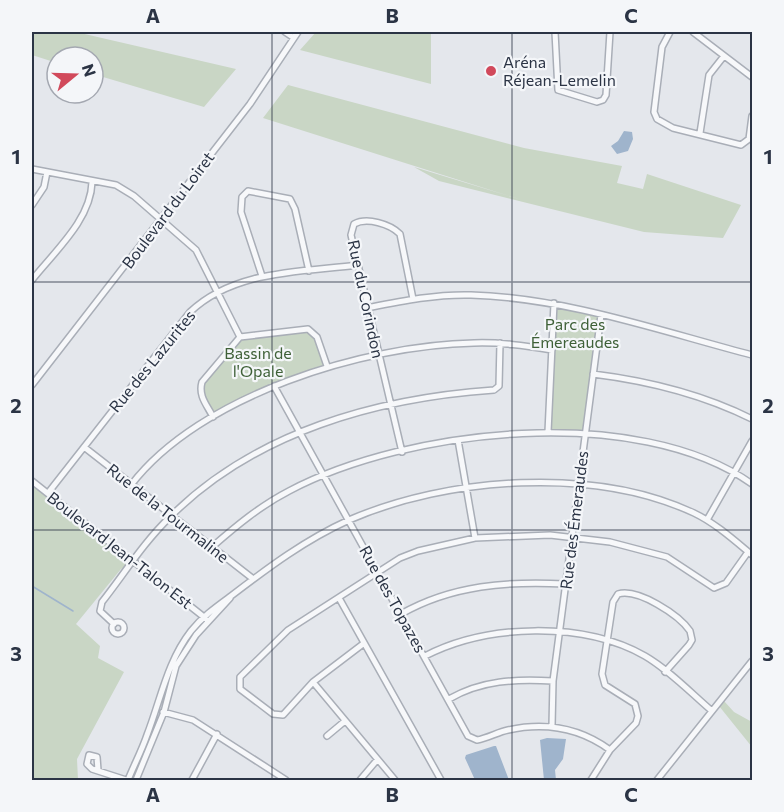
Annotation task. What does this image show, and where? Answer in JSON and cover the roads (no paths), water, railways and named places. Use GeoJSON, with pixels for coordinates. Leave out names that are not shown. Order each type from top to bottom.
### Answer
{"type":"FeatureCollection","features":[{"type":"Feature","properties":{"kind":"street"},"geometry":{"type":"LineString","coordinates":[[285,32],[294,38]]}},
{"type":"Feature","properties":{"kind":"street","name":"Boulevard du Loiret"},"geometry":{"type":"LineString","coordinates":[[32,385],[250,104],[297,32]]}},
{"type":"Feature","properties":{"kind":"street"},"geometry":{"type":"LineString","coordinates":[[555,32],[558,90],[597,102],[603,100],[606,95],[610,32]]}},
{"type":"Feature","properties":{"kind":"street"},"geometry":{"type":"LineString","coordinates":[[670,32],[662,47],[655,115],[673,128],[743,145],[749,140],[753,116]]}},
{"type":"Feature","properties":{"kind":"street"},"geometry":{"type":"LineString","coordinates":[[693,32],[753,77]]}},
{"type":"Feature","properties":{"kind":"street"},"geometry":{"type":"LineString","coordinates":[[700,133],[709,75],[724,56]]}},
{"type":"Feature","properties":{"kind":"street"},"geometry":{"type":"LineString","coordinates":[[32,169],[116,185],[125,190],[196,250],[240,337]]}},
{"type":"Feature","properties":{"kind":"street"},"geometry":{"type":"LineString","coordinates":[[32,205],[44,187],[47,172]]}},
{"type":"Feature","properties":{"kind":"street"},"geometry":{"type":"LineString","coordinates":[[32,280],[81,218],[90,198],[92,182]]}},
{"type":"Feature","properties":{"kind":"street"},"geometry":{"type":"LineString","coordinates":[[262,276],[242,212],[242,196],[248,191],[290,199],[295,209],[309,271]]}},
{"type":"Feature","properties":{"kind":"street","name":"Rue du Corindon"},"geometry":{"type":"LineString","coordinates":[[402,452],[351,235],[354,224],[364,220],[396,230],[402,239],[413,299]]}},
{"type":"Feature","properties":{"kind":"street","name":"Rue des Lazurites"},"geometry":{"type":"LineString","coordinates":[[48,493],[190,312],[202,300],[245,280],[262,276],[358,266]]}},
{"type":"Feature","properties":{"kind":"street"},"geometry":{"type":"LineString","coordinates":[[367,308],[413,299],[469,295],[554,303],[753,355]]}},
{"type":"Feature","properties":{"kind":"street"},"geometry":{"type":"LineString","coordinates":[[548,432],[554,303]]}},
{"type":"Feature","properties":{"kind":"street","name":"Rue des Émeraudes"},"geometry":{"type":"LineString","coordinates":[[552,726],[553,681],[601,315]]}},
{"type":"Feature","properties":{"kind":"street"},"geometry":{"type":"LineString","coordinates":[[213,417],[204,402],[200,389],[202,382],[240,337],[308,328],[317,337],[327,366]]}},
{"type":"Feature","properties":{"kind":"street"},"geometry":{"type":"LineString","coordinates":[[131,485],[141,472],[178,440],[213,417],[274,386],[327,366],[378,354],[441,344],[500,343],[552,350]]}},
{"type":"Feature","properties":{"kind":"street"},"geometry":{"type":"LineString","coordinates":[[114,624],[102,615],[100,607],[150,537],[198,492],[247,458],[300,432],[390,404],[496,388],[501,368],[500,343]]}},
{"type":"Feature","properties":{"kind":"street"},"geometry":{"type":"LineString","coordinates":[[593,374],[666,386],[711,400],[753,419]]}},
{"type":"Feature","properties":{"kind":"street","name":"Rue des Topazes"},"geometry":{"type":"LineString","coordinates":[[274,386],[472,740],[482,740],[509,730],[552,726]]}},
{"type":"Feature","properties":{"kind":"street"},"geometry":{"type":"LineString","coordinates":[[212,547],[261,508],[289,490],[323,476],[402,452],[458,440],[548,432],[585,434],[669,446],[688,451],[735,471],[753,484]]}},
{"type":"Feature","properties":{"kind":"street"},"geometry":{"type":"LineString","coordinates":[[458,440],[475,538]]}},
{"type":"Feature","properties":{"kind":"street"},"geometry":{"type":"LineString","coordinates":[[707,520],[753,441]]}},
{"type":"Feature","properties":{"kind":"street","name":"Rue de la Tourmaline"},"geometry":{"type":"LineString","coordinates":[[84,447],[252,578]]}},
{"type":"Feature","properties":{"kind":"street","name":"Boulevard Jean-Talon Est"},"geometry":{"type":"LineString","coordinates":[[32,480],[209,621]]}},
{"type":"Feature","properties":{"kind":"street"},"geometry":{"type":"LineString","coordinates":[[98,770],[127,780],[156,710],[170,664],[185,639],[204,616],[252,578],[300,546],[349,521],[403,501],[466,487],[579,484],[644,496],[672,504],[707,520],[750,553],[726,583],[714,588],[667,557],[610,542],[532,535],[475,538],[418,551],[378,572],[288,630],[240,677],[238,683],[243,694],[279,715],[283,715],[313,682],[363,644]]}},
{"type":"Feature","properties":{"kind":"street"},"geometry":{"type":"LineString","coordinates":[[401,614],[428,599],[460,590],[519,583],[565,584]]}},
{"type":"Feature","properties":{"kind":"street"},"geometry":{"type":"LineString","coordinates":[[591,780],[610,750],[636,723],[638,716],[631,700],[610,689],[603,680],[613,602],[618,594],[627,593],[663,607],[687,626],[692,636],[689,645],[665,672]]}},
{"type":"Feature","properties":{"kind":"street"},"geometry":{"type":"LineString","coordinates":[[136,780],[164,712],[176,666],[186,649],[209,621],[223,609],[231,596]]}},
{"type":"Feature","properties":{"kind":"street"},"geometry":{"type":"LineString","coordinates":[[339,598],[441,780]]}},
{"type":"Feature","properties":{"kind":"street"},"geometry":{"type":"LineString","coordinates":[[425,656],[453,642],[488,634],[525,631],[560,633],[607,640],[646,657],[712,711]]}},
{"type":"Feature","properties":{"kind":"street"},"geometry":{"type":"LineString","coordinates":[[657,780],[751,666]]}},
{"type":"Feature","properties":{"kind":"street"},"geometry":{"type":"LineString","coordinates":[[448,699],[467,689],[497,681],[553,681]]}},
{"type":"Feature","properties":{"kind":"street"},"geometry":{"type":"LineString","coordinates":[[313,682],[395,780]]}},
{"type":"Feature","properties":{"kind":"street"},"geometry":{"type":"LineString","coordinates":[[156,710],[193,720],[286,780]]}},
{"type":"Feature","properties":{"kind":"street"},"geometry":{"type":"LineString","coordinates":[[327,736],[345,721]]}},
{"type":"Feature","properties":{"kind":"street"},"geometry":{"type":"LineString","coordinates":[[552,726],[596,740],[610,750]]}},
{"type":"Feature","properties":{"kind":"street"},"geometry":{"type":"LineString","coordinates":[[192,780],[217,734]]}},
{"type":"Feature","properties":{"kind":"street"},"geometry":{"type":"LineString","coordinates":[[360,780],[377,760]]}},
{"type":"Feature","properties":{"kind":"water"},"geometry":{"type":"Polygon","coordinates":[[[624,131],[632,132],[633,139],[628,151],[617,154],[611,146],[618,141],[624,131]]]}},
{"type":"Feature","properties":{"kind":"water"},"geometry":{"type":"Polygon","coordinates":[[[566,739],[563,759],[555,770],[556,780],[544,780],[540,740],[566,739]]]}},
{"type":"Feature","properties":{"kind":"water"},"geometry":{"type":"Polygon","coordinates":[[[496,746],[509,780],[475,780],[465,758],[466,755],[496,746]]]}},
{"type":"Feature","properties":{"kind":"waterway"},"geometry":{"type":"LineString","coordinates":[[32,586],[73,611]]}},
{"type":"Feature","properties":{"kind":"place","name":"Aréna Réjean‑Lemelin"},"geometry":{"type":"Point","coordinates":[491,71]}},
{"type":"Feature","properties":{"kind":"park label","name":"Parc des Émereaudes"},"geometry":{"type":"Point","coordinates":[575,333]}},
{"type":"Feature","properties":{"kind":"park label","name":"Bassin de l'Opale"},"geometry":{"type":"Point","coordinates":[258,362]}}]}
